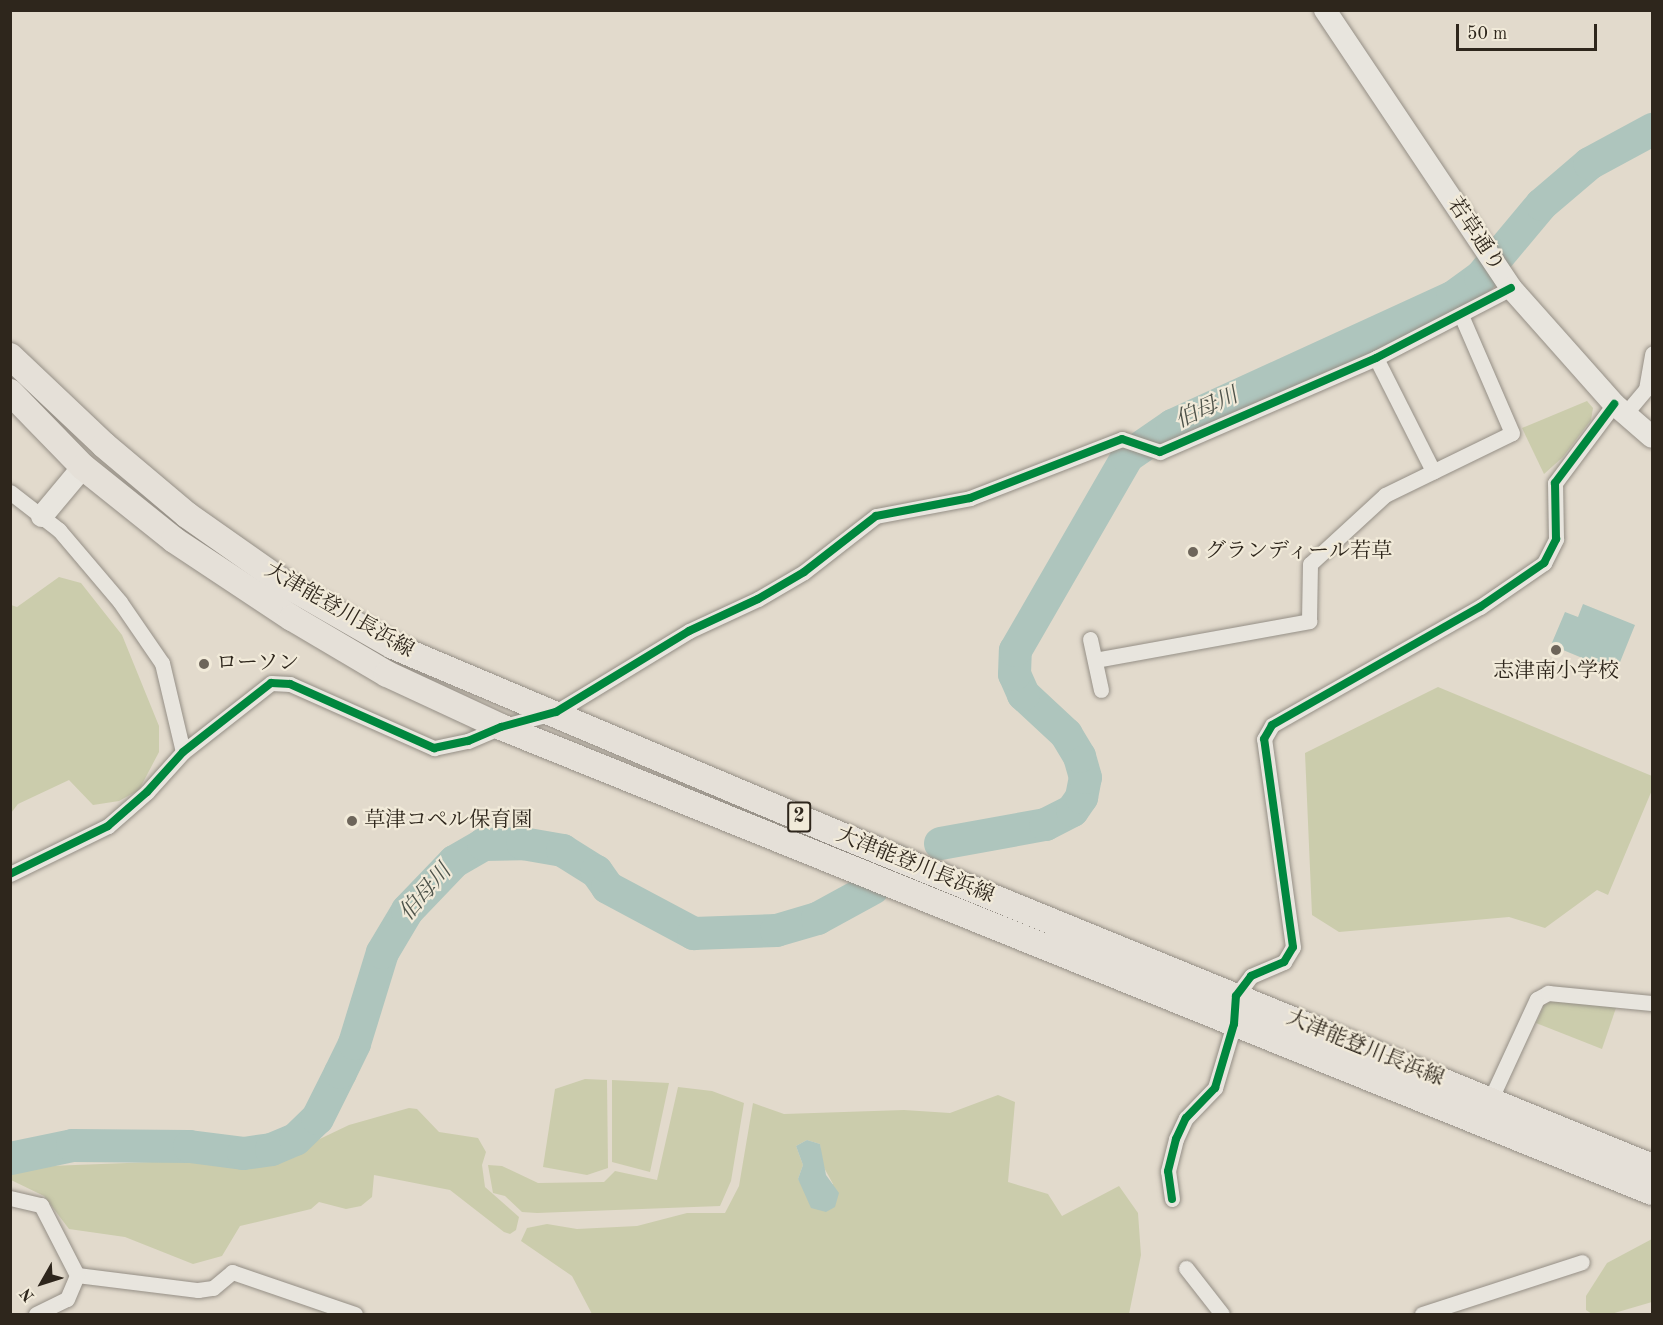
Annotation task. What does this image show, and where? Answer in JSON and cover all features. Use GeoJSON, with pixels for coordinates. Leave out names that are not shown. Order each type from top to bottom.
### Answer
{"type":"FeatureCollection","features":[{"type":"Feature","properties":{"kind":"main road","name":"大津能登川長浜線"},"geometry":{"type":"LineString","coordinates":[[10,356],[104,445],[187,515],[285,584],[393,646],[556,712],[843,836],[1236,996],[1486,1110],[1653,1192]]}},
{"type":"Feature","properties":{"kind":"main road","name":"大津能登川長浜線"},"geometry":{"type":"LineString","coordinates":[[10,393],[83,467],[174,540],[292,618],[387,674],[501,727],[829,856],[1234,1024],[1653,1167]]}},
{"type":"Feature","properties":{"kind":"street","name":"若草通り"},"geometry":{"type":"LineString","coordinates":[[1325,10],[1505,280],[1619,409],[1653,437]]}},
{"type":"Feature","properties":{"kind":"street"},"geometry":{"type":"LineString","coordinates":[[10,874],[108,826],[147,792],[183,752],[271,683],[290,684],[434,748],[448,748],[501,727],[556,712],[688,631],[758,599],[804,572],[876,516],[970,498],[1122,439],[1160,452],[1376,358],[1461,315],[1505,280]]}},
{"type":"Feature","properties":{"kind":"street"},"geometry":{"type":"LineString","coordinates":[[1095,660],[1309,621],[1310,564],[1385,495],[1513,430],[1461,315]]}},
{"type":"Feature","properties":{"kind":"street"},"geometry":{"type":"LineString","coordinates":[[1172,1199],[1168,1172],[1176,1139],[1186,1118],[1215,1088],[1234,1024],[1236,996],[1251,976],[1284,962],[1293,947],[1266,773],[1264,739],[1272,724],[1480,607],[1544,563],[1556,539],[1556,483],[1619,409],[1646,389],[1653,354]]}},
{"type":"Feature","properties":{"kind":"street"},"geometry":{"type":"LineString","coordinates":[[1376,358],[1433,471]]}},
{"type":"Feature","properties":{"kind":"street"},"geometry":{"type":"LineString","coordinates":[[42,516],[83,467]]}},
{"type":"Feature","properties":{"kind":"street"},"geometry":{"type":"LineString","coordinates":[[10,492],[59,530],[120,602],[162,663],[183,752]]}},
{"type":"Feature","properties":{"kind":"street"},"geometry":{"type":"LineString","coordinates":[[1090,639],[1101,690]]}},
{"type":"Feature","properties":{"kind":"street"},"geometry":{"type":"LineString","coordinates":[[1486,1110],[1537,999],[1548,993],[1653,1003]]}},
{"type":"Feature","properties":{"kind":"street"},"geometry":{"type":"LineString","coordinates":[[10,1198],[41,1206],[77,1275],[66,1307],[36,1314]]}},
{"type":"Feature","properties":{"kind":"street"},"geometry":{"type":"LineString","coordinates":[[1422,1314],[1582,1262]]}},
{"type":"Feature","properties":{"kind":"street"},"geometry":{"type":"LineString","coordinates":[[1186,1268],[1222,1314]]}},
{"type":"Feature","properties":{"kind":"street"},"geometry":{"type":"LineString","coordinates":[[77,1275],[198,1290],[213,1288],[232,1272],[355,1314]]}},
{"type":"Feature","properties":{"kind":"green space"},"geometry":{"type":"Polygon","coordinates":[[[1587,401],[1593,408],[1591,420],[1563,457],[1544,474],[1522,428],[1587,401]]]}},
{"type":"Feature","properties":{"kind":"green space"},"geometry":{"type":"Polygon","coordinates":[[[59,577],[81,583],[122,635],[159,726],[159,752],[139,790],[119,801],[93,805],[69,780],[18,804],[11,813],[11,605],[17,607],[59,577]]]}},
{"type":"Feature","properties":{"kind":"green space"},"geometry":{"type":"Polygon","coordinates":[[[1438,687],[1652,776],[1652,790],[1608,895],[1597,890],[1545,928],[1509,917],[1339,932],[1312,915],[1305,753],[1438,687]]]}},
{"type":"Feature","properties":{"kind":"green space"},"geometry":{"type":"Polygon","coordinates":[[[1555,999],[1617,1005],[1602,1049],[1536,1023],[1544,1005],[1555,999]]]}},
{"type":"Feature","properties":{"kind":"green space"},"geometry":{"type":"Polygon","coordinates":[[[585,1079],[607,1080],[608,1168],[587,1175],[543,1167],[555,1089],[585,1079]]]}},
{"type":"Feature","properties":{"kind":"green space"},"geometry":{"type":"Polygon","coordinates":[[[612,1080],[669,1083],[650,1172],[612,1162],[612,1080]]]}},
{"type":"Feature","properties":{"kind":"green space"},"geometry":{"type":"Polygon","coordinates":[[[678,1087],[712,1091],[744,1103],[731,1181],[720,1206],[537,1213],[522,1212],[505,1196],[493,1193],[488,1165],[502,1166],[538,1183],[604,1182],[615,1171],[657,1180],[678,1087]]]}},
{"type":"Feature","properties":{"kind":"green space"},"geometry":{"type":"Polygon","coordinates":[[[998,1095],[1015,1102],[1008,1182],[1048,1194],[1062,1216],[1119,1186],[1138,1213],[1141,1255],[1129,1314],[592,1314],[572,1276],[521,1241],[527,1228],[547,1224],[577,1229],[637,1226],[687,1213],[725,1213],[739,1186],[753,1103],[784,1114],[904,1110],[950,1113],[998,1095]],[[807,1140],[796,1146],[803,1165],[798,1179],[807,1194],[833,1184],[822,1164],[820,1144],[807,1140]]]}},
{"type":"Feature","properties":{"kind":"green space"},"geometry":{"type":"Polygon","coordinates":[[[409,1108],[417,1109],[439,1132],[478,1138],[486,1152],[482,1165],[485,1187],[519,1217],[516,1230],[510,1234],[504,1232],[450,1190],[374,1175],[372,1197],[361,1206],[346,1209],[319,1202],[311,1209],[240,1226],[222,1256],[193,1264],[125,1237],[69,1229],[44,1196],[11,1180],[11,1172],[24,1167],[282,1157],[349,1125],[409,1108]]]}},
{"type":"Feature","properties":{"kind":"green space"},"geometry":{"type":"Polygon","coordinates":[[[1652,1239],[1652,1302],[1611,1314],[1592,1314],[1586,1310],[1586,1296],[1607,1263],[1652,1239]]]}},
{"type":"Feature","properties":{"kind":"water"},"geometry":{"type":"Polygon","coordinates":[[[1583,604],[1635,625],[1616,672],[1551,645],[1565,612],[1578,617],[1583,604]]]}},
{"type":"Feature","properties":{"kind":"water"},"geometry":{"type":"Polygon","coordinates":[[[807,1140],[820,1144],[826,1175],[839,1193],[835,1207],[826,1212],[811,1208],[798,1179],[803,1165],[796,1146],[807,1140]]]}},
{"type":"Feature","properties":{"kind":"waterway","name":"伯母川"},"geometry":{"type":"LineString","coordinates":[[940,843],[1045,824],[1072,810],[1081,797],[1085,777],[1079,756],[1066,734],[1023,694],[1014,674],[1015,650],[1127,456],[1172,425],[1452,297],[1480,277],[1541,204],[1589,163],[1652,129]]}},
{"type":"Feature","properties":{"kind":"waterway","name":"伯母川"},"geometry":{"type":"LineString","coordinates":[[10,1158],[72,1145],[189,1146],[243,1153],[271,1149],[295,1139],[317,1118],[340,1072],[354,1043],[382,952],[407,910],[454,861],[483,844],[522,843],[562,850],[596,871],[607,887],[693,933],[776,930],[817,918],[872,888]]}},
{"type":"Feature","properties":{"kind":"cycle path"},"geometry":{"type":"LineString","coordinates":[[10,874],[108,826],[147,792],[183,752],[271,683],[290,684],[434,748],[468,741],[501,727],[556,712],[689,631],[758,599],[804,572],[876,516],[970,498],[1122,439],[1160,452],[1376,358],[1511,288]]}},
{"type":"Feature","properties":{"kind":"cycle path"},"geometry":{"type":"LineString","coordinates":[[1172,1199],[1168,1171],[1176,1139],[1186,1118],[1215,1088],[1234,1024],[1236,996],[1251,976],[1284,962],[1293,947],[1264,739],[1272,725],[1480,607],[1544,563],[1556,539],[1555,483],[1614,404]]}},
{"type":"Feature","properties":{"kind":"place","name":"グランディール若草"},"geometry":{"type":"Point","coordinates":[1193,552]}},
{"type":"Feature","properties":{"kind":"place","name":"志津南小学校"},"geometry":{"type":"Point","coordinates":[1556,650]}},
{"type":"Feature","properties":{"kind":"place","name":"ローソン"},"geometry":{"type":"Point","coordinates":[204,664]}},
{"type":"Feature","properties":{"kind":"place","name":"草津コペル保育園"},"geometry":{"type":"Point","coordinates":[352,821]}}]}
